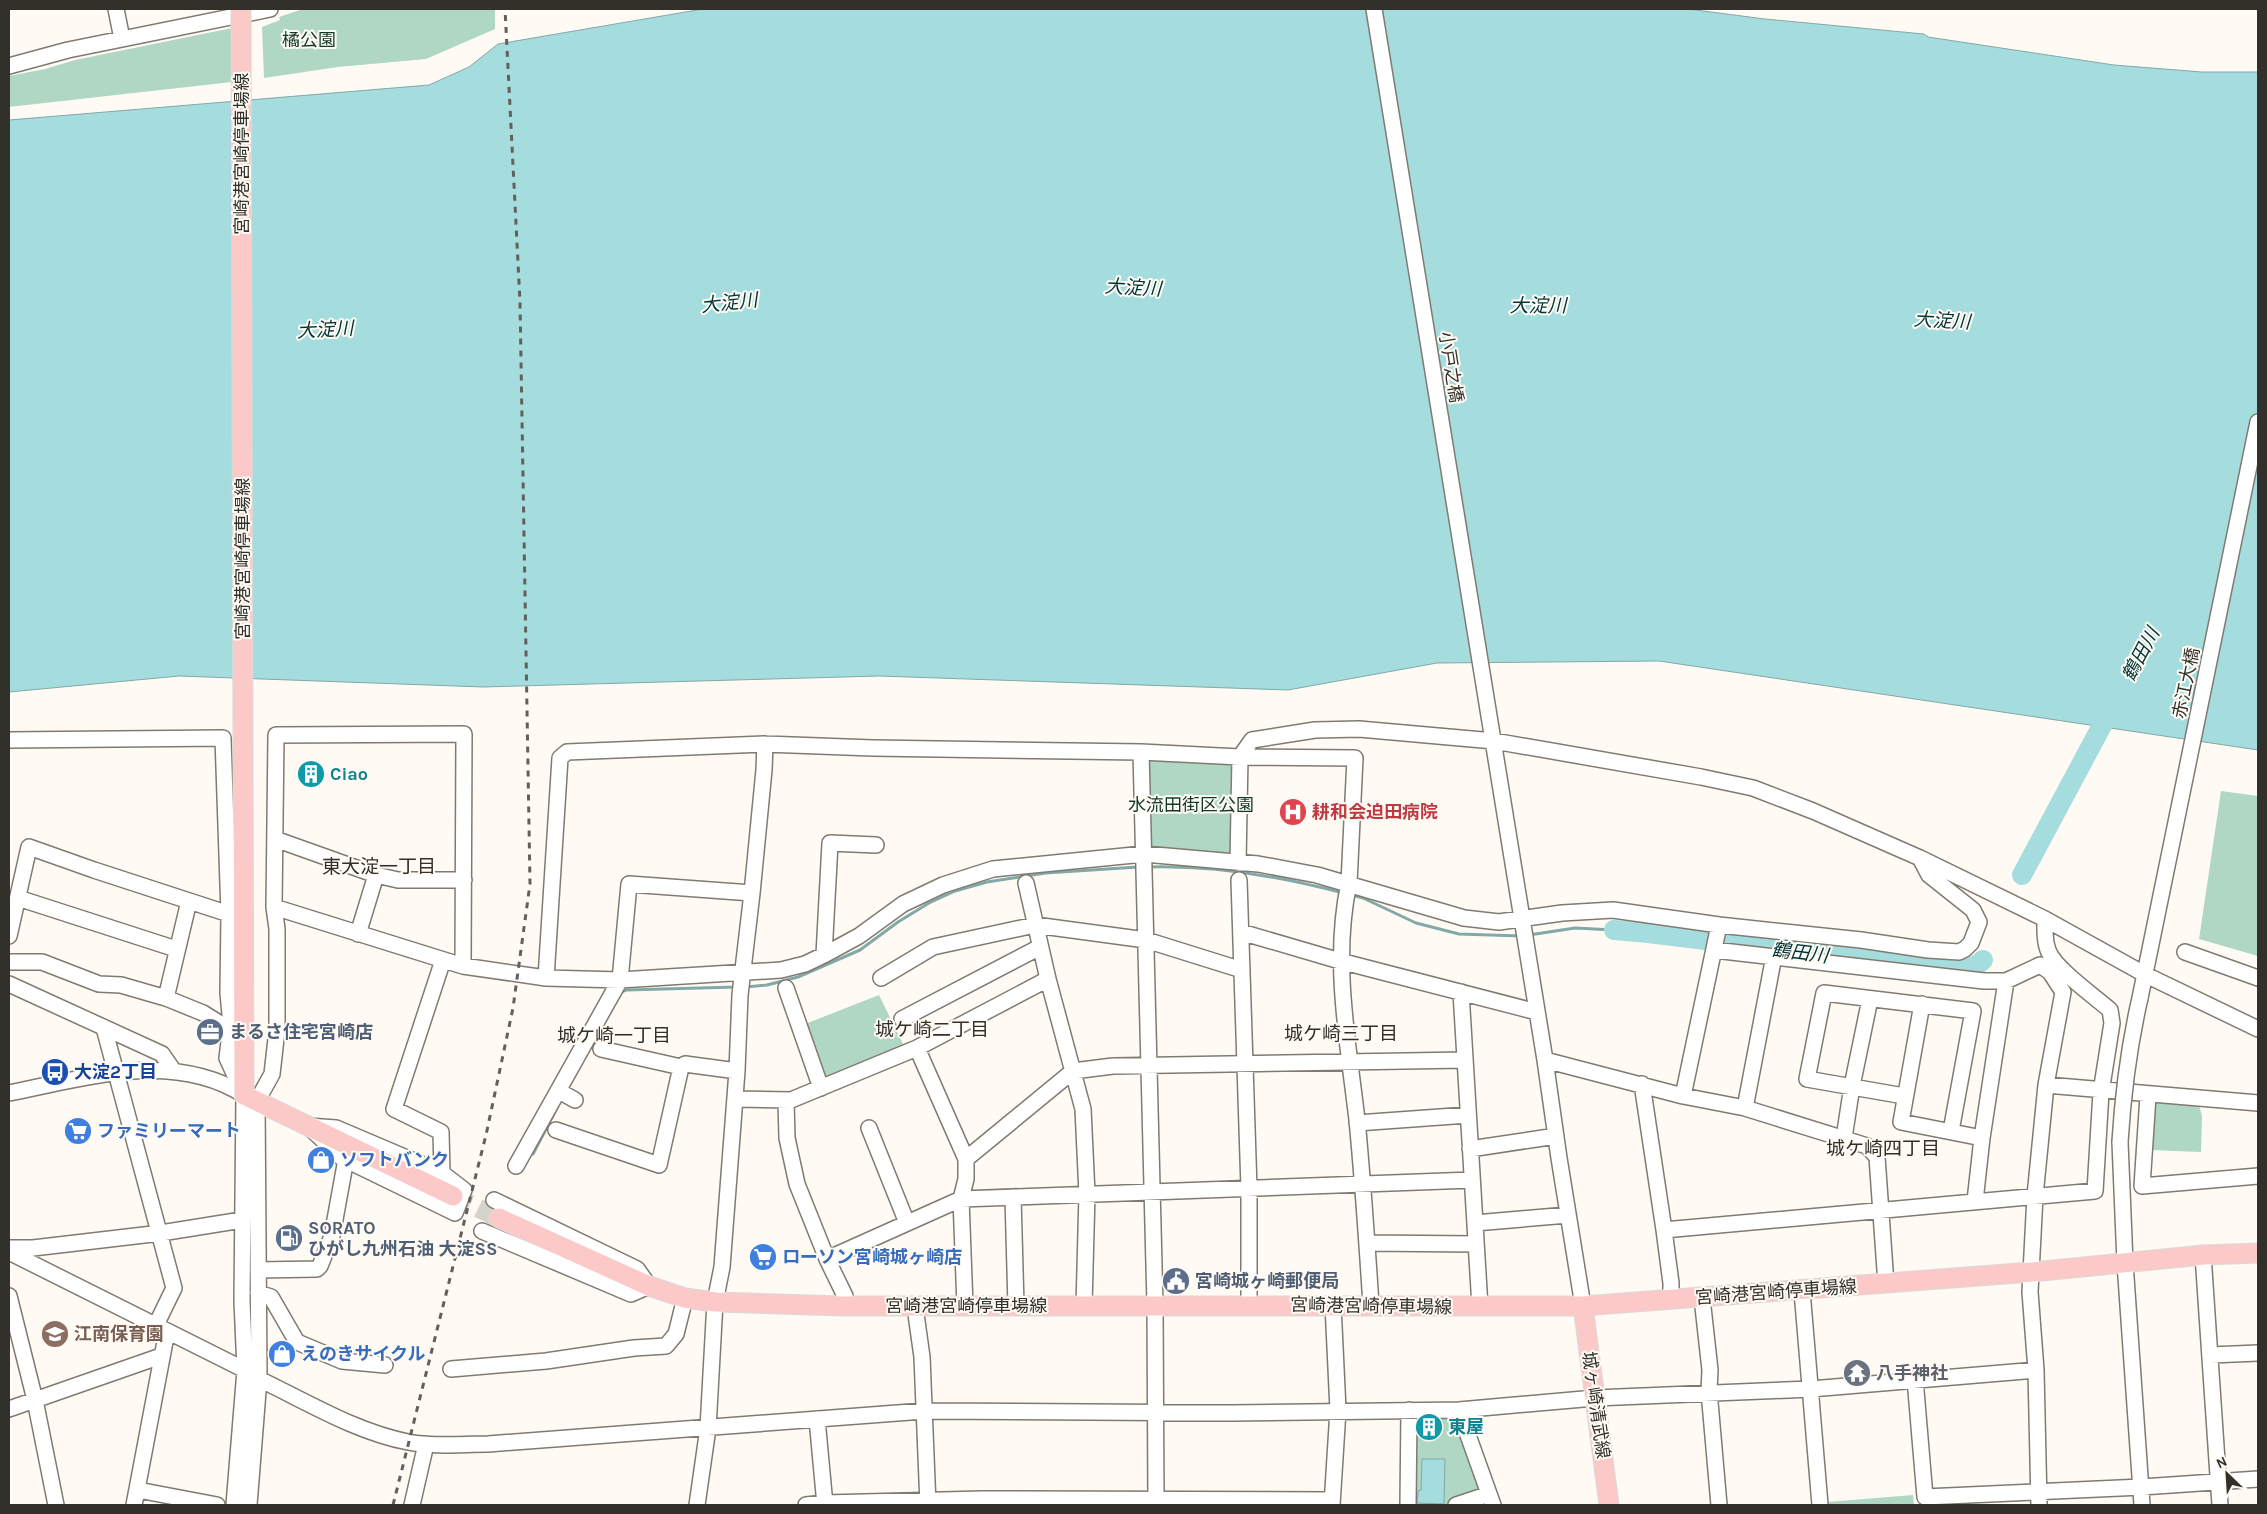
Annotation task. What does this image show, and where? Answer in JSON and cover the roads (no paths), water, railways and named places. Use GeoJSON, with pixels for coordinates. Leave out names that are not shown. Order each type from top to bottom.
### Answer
{"type":"FeatureCollection","features":[{"type":"Feature","properties":{"kind":"main road","name":"宮崎港宮崎停車場線"},"geometry":{"type":"LineString","coordinates":[[249,709],[262,9]]}},
{"type":"Feature","properties":{"kind":"main road","name":"宮崎港宮崎停車場線"},"geometry":{"type":"LineString","coordinates":[[232,12],[249,709],[251,1098]]}},
{"type":"Feature","properties":{"kind":"main road"},"geometry":{"type":"LineString","coordinates":[[251,1098],[453,1196]]}},
{"type":"Feature","properties":{"kind":"main road","name":"宮崎港宮崎停車場線"},"geometry":{"type":"LineString","coordinates":[[497,1209],[649,1286],[684,1298],[715,1302],[843,1306],[1249,1304],[1480,1307],[1583,1306],[1802,1291],[2032,1272],[2203,1255],[2258,1253]]}},
{"type":"Feature","properties":{"kind":"main road","name":"城ヶ崎清武線"},"geometry":{"type":"LineString","coordinates":[[1583,1306],[1609,1505]]}},
{"type":"Feature","properties":{"kind":"street"},"geometry":{"type":"LineString","coordinates":[[116,9],[122,39]]}},
{"type":"Feature","properties":{"kind":"street"},"geometry":{"type":"LineString","coordinates":[[9,66],[68,50],[232,12],[262,9]]}},
{"type":"Feature","properties":{"kind":"street","name":"小戸之橋"},"geometry":{"type":"LineString","coordinates":[[1374,9],[1523,920],[1583,1306]]}},
{"type":"Feature","properties":{"kind":"street","name":"赤江大橋"},"geometry":{"type":"LineString","coordinates":[[2142,1505],[2124,1263],[2120,1142],[2124,1082],[2258,422]]}},
{"type":"Feature","properties":{"kind":"street"},"geometry":{"type":"LineString","coordinates":[[1238,863],[1240,757],[1252,740],[1327,729],[1493,736],[1753,788],[1813,811],[1920,858],[2045,919],[2146,976],[2258,1029]]}},
{"type":"Feature","properties":{"kind":"street"},"geometry":{"type":"LineString","coordinates":[[234,1505],[245,1370],[242,1220],[251,1098],[272,1074],[277,1030],[277,929],[274,907],[276,735],[464,734],[463,966]]}},
{"type":"Feature","properties":{"kind":"street"},"geometry":{"type":"LineString","coordinates":[[9,740],[223,738],[229,914],[230,1033],[227,1058],[251,1098],[258,1270],[259,1379],[249,1505]]}},
{"type":"Feature","properties":{"kind":"street"},"geometry":{"type":"LineString","coordinates":[[697,1505],[708,1428],[715,1302],[722,1266],[737,1071],[740,995],[744,973],[765,744]]}},
{"type":"Feature","properties":{"kind":"street"},"geometry":{"type":"LineString","coordinates":[[546,978],[560,758],[567,752],[765,744],[873,748],[1141,752],[1240,757],[1355,758],[1350,883],[1346,899],[1340,961],[1364,1184],[1371,1305]]}},
{"type":"Feature","properties":{"kind":"street"},"geometry":{"type":"LineString","coordinates":[[1141,752],[1148,1066],[1153,1193],[1156,1502]]}},
{"type":"Feature","properties":{"kind":"street"},"geometry":{"type":"LineString","coordinates":[[274,840],[376,875],[398,880],[464,880]]}},
{"type":"Feature","properties":{"kind":"street"},"geometry":{"type":"LineString","coordinates":[[824,955],[830,842],[876,845]]}},
{"type":"Feature","properties":{"kind":"street"},"geometry":{"type":"LineString","coordinates":[[9,936],[29,847],[188,902],[229,914]]}},
{"type":"Feature","properties":{"kind":"street"},"geometry":{"type":"LineString","coordinates":[[274,907],[463,966],[546,978],[620,980],[744,973],[781,970],[805,964],[859,936],[903,904],[943,885],[993,869],[1144,854],[1238,863],[1317,875],[1350,883],[1464,918],[1499,922],[1562,913],[1613,910],[1928,950],[1959,952],[1966,949],[1971,943],[1979,922],[1972,910],[1929,876],[1920,858]]}},
{"type":"Feature","properties":{"kind":"street"},"geometry":{"type":"LineString","coordinates":[[358,934],[376,875]]}},
{"type":"Feature","properties":{"kind":"street"},"geometry":{"type":"LineString","coordinates":[[1239,880],[1249,1189],[1249,1304]]}},
{"type":"Feature","properties":{"kind":"street"},"geometry":{"type":"LineString","coordinates":[[1026,883],[1048,979],[1083,1109],[1087,1194],[1084,1306]]}},
{"type":"Feature","properties":{"kind":"street"},"geometry":{"type":"LineString","coordinates":[[516,1166],[620,980],[629,884],[752,892]]}},
{"type":"Feature","properties":{"kind":"street"},"geometry":{"type":"LineString","coordinates":[[18,898],[176,949]]}},
{"type":"Feature","properties":{"kind":"street"},"geometry":{"type":"LineString","coordinates":[[166,998],[188,902]]}},
{"type":"Feature","properties":{"kind":"street"},"geometry":{"type":"LineString","coordinates":[[1664,1230],[1975,1201],[2095,1192],[2101,1092],[2112,1023],[2110,1010],[2055,963],[2048,952],[2044,938],[2045,919]]}},
{"type":"Feature","properties":{"kind":"street"},"geometry":{"type":"LineString","coordinates":[[881,978],[933,947],[1035,925],[1146,940],[1242,970]]}},
{"type":"Feature","properties":{"kind":"street"},"geometry":{"type":"LineString","coordinates":[[1683,1096],[1720,925]]}},
{"type":"Feature","properties":{"kind":"street"},"geometry":{"type":"LineString","coordinates":[[1241,932],[1340,961],[1537,1012]]}},
{"type":"Feature","properties":{"kind":"street"},"geometry":{"type":"LineString","coordinates":[[902,1019],[1040,947]]}},
{"type":"Feature","properties":{"kind":"street"},"geometry":{"type":"LineString","coordinates":[[1714,950],[1984,982],[2006,981],[2040,965],[2050,972],[2063,992],[2046,1085],[2035,1196],[2030,1292],[2036,1370],[2039,1498]]}},
{"type":"Feature","properties":{"kind":"street"},"geometry":{"type":"LineString","coordinates":[[2185,952],[2258,978]]}},
{"type":"Feature","properties":{"kind":"street"},"geometry":{"type":"LineString","coordinates":[[1746,1108],[1774,956]]}},
{"type":"Feature","properties":{"kind":"street"},"geometry":{"type":"LineString","coordinates":[[442,960],[394,1109],[441,1132],[442,1173]]}},
{"type":"Feature","properties":{"kind":"street"},"geometry":{"type":"LineString","coordinates":[[9,962],[42,962],[99,984],[121,985],[166,998],[203,1013],[230,1033]]}},
{"type":"Feature","properties":{"kind":"street"},"geometry":{"type":"LineString","coordinates":[[735,1098],[786,1101],[821,1088],[917,1048],[1048,979]]}},
{"type":"Feature","properties":{"kind":"street"},"geometry":{"type":"LineString","coordinates":[[1975,1201],[1982,1138],[2006,981]]}},
{"type":"Feature","properties":{"kind":"street"},"geometry":{"type":"LineString","coordinates":[[9,984],[162,1054],[173,1070]]}},
{"type":"Feature","properties":{"kind":"street"},"geometry":{"type":"LineString","coordinates":[[786,988],[821,1088]]}},
{"type":"Feature","properties":{"kind":"street"},"geometry":{"type":"LineString","coordinates":[[1461,992],[1480,1307]]}},
{"type":"Feature","properties":{"kind":"street"},"geometry":{"type":"LineString","coordinates":[[1904,1096],[1807,1079],[1824,992],[1870,1000],[1922,1004],[1973,1011],[1951,1131]]}},
{"type":"Feature","properties":{"kind":"street"},"geometry":{"type":"LineString","coordinates":[[1844,1138],[1852,1086],[1870,1000]]}},
{"type":"Feature","properties":{"kind":"street"},"geometry":{"type":"LineString","coordinates":[[1922,1004],[1904,1096],[1901,1122],[1982,1138]]}},
{"type":"Feature","properties":{"kind":"street"},"geometry":{"type":"LineString","coordinates":[[104,1028],[115,1074],[161,1233],[174,1288],[161,1328],[161,1356],[136,1498],[216,1505]]}},
{"type":"Feature","properties":{"kind":"street"},"geometry":{"type":"LineString","coordinates":[[917,1048],[966,1159],[966,1179],[961,1199],[965,1306]]}},
{"type":"Feature","properties":{"kind":"street"},"geometry":{"type":"LineString","coordinates":[[601,1049],[681,1067],[684,1064],[737,1071]]}},
{"type":"Feature","properties":{"kind":"street"},"geometry":{"type":"LineString","coordinates":[[966,1159],[1073,1071],[1113,1066],[1465,1060]]}},
{"type":"Feature","properties":{"kind":"street"},"geometry":{"type":"LineString","coordinates":[[1545,1060],[1683,1096],[1746,1108],[1867,1146],[1877,1157],[1886,1284]]}},
{"type":"Feature","properties":{"kind":"street"},"geometry":{"type":"LineString","coordinates":[[556,1130],[659,1165],[681,1067]]}},
{"type":"Feature","properties":{"kind":"street"},"geometry":{"type":"LineString","coordinates":[[9,1092],[115,1074],[146,1070],[173,1070],[226,1084],[251,1098]]}},
{"type":"Feature","properties":{"kind":"street"},"geometry":{"type":"LineString","coordinates":[[1642,1084],[1664,1230],[1671,1283],[1671,1300]]}},
{"type":"Feature","properties":{"kind":"street"},"geometry":{"type":"LineString","coordinates":[[2046,1085],[2148,1096],[2258,1103]]}},
{"type":"Feature","properties":{"kind":"street"},"geometry":{"type":"LineString","coordinates":[[559,1091],[575,1100]]}},
{"type":"Feature","properties":{"kind":"street"},"geometry":{"type":"LineString","coordinates":[[2148,1096],[2142,1186],[2258,1176]]}},
{"type":"Feature","properties":{"kind":"street"},"geometry":{"type":"LineString","coordinates":[[786,1101],[787,1138],[797,1184],[844,1296],[843,1306]]}},
{"type":"Feature","properties":{"kind":"street"},"geometry":{"type":"LineString","coordinates":[[1357,1123],[1468,1115]]}},
{"type":"Feature","properties":{"kind":"street"},"geometry":{"type":"LineString","coordinates":[[308,1126],[336,1128],[442,1173],[464,1190],[455,1213],[346,1159],[308,1126]]}},
{"type":"Feature","properties":{"kind":"street"},"geometry":{"type":"LineString","coordinates":[[869,1128],[907,1223]]}},
{"type":"Feature","properties":{"kind":"street"},"geometry":{"type":"LineString","coordinates":[[1470,1149],[1556,1136]]}},
{"type":"Feature","properties":{"kind":"street"},"geometry":{"type":"LineString","coordinates":[[258,1270],[317,1270],[332,1236],[346,1159]]}},
{"type":"Feature","properties":{"kind":"street"},"geometry":{"type":"LineString","coordinates":[[827,1259],[961,1199],[1472,1180]]}},
{"type":"Feature","properties":{"kind":"street"},"geometry":{"type":"LineString","coordinates":[[1013,1197],[1016,1306]]}},
{"type":"Feature","properties":{"kind":"street"},"geometry":{"type":"LineString","coordinates":[[1475,1223],[1568,1215]]}},
{"type":"Feature","properties":{"kind":"street"},"geometry":{"type":"LineString","coordinates":[[9,1248],[33,1248],[161,1233],[242,1220]]}},
{"type":"Feature","properties":{"kind":"street"},"geometry":{"type":"LineString","coordinates":[[482,1231],[631,1294],[649,1286]]}},
{"type":"Feature","properties":{"kind":"street"},"geometry":{"type":"LineString","coordinates":[[1367,1243],[1476,1244]]}},
{"type":"Feature","properties":{"kind":"street"},"geometry":{"type":"LineString","coordinates":[[9,1252],[245,1370],[259,1379],[374,1433],[408,1442],[426,1444],[488,1444],[924,1411],[1232,1413],[1338,1410],[1459,1410],[1595,1398],[1709,1391],[1811,1389],[2036,1370]]}},
{"type":"Feature","properties":{"kind":"street"},"geometry":{"type":"LineString","coordinates":[[2203,1255],[2220,1505]]}},
{"type":"Feature","properties":{"kind":"street"},"geometry":{"type":"LineString","coordinates":[[1802,1291],[1820,1505]]}},
{"type":"Feature","properties":{"kind":"street"},"geometry":{"type":"LineString","coordinates":[[258,1293],[270,1297],[297,1342],[342,1361],[385,1365]]}},
{"type":"Feature","properties":{"kind":"street"},"geometry":{"type":"LineString","coordinates":[[9,1296],[34,1400],[56,1505]]}},
{"type":"Feature","properties":{"kind":"street"},"geometry":{"type":"LineString","coordinates":[[451,1369],[666,1346],[676,1334],[684,1298]]}},
{"type":"Feature","properties":{"kind":"street"},"geometry":{"type":"LineString","coordinates":[[1702,1298],[1710,1370],[1709,1391],[1719,1505]]}},
{"type":"Feature","properties":{"kind":"street"},"geometry":{"type":"LineString","coordinates":[[806,1505],[982,1502],[1332,1502],[1338,1410],[1333,1305]]}},
{"type":"Feature","properties":{"kind":"street"},"geometry":{"type":"LineString","coordinates":[[914,1307],[922,1357],[928,1503]]}},
{"type":"Feature","properties":{"kind":"street"},"geometry":{"type":"LineString","coordinates":[[2211,1354],[2258,1353]]}},
{"type":"Feature","properties":{"kind":"street"},"geometry":{"type":"LineString","coordinates":[[9,1409],[161,1356]]}},
{"type":"Feature","properties":{"kind":"street"},"geometry":{"type":"LineString","coordinates":[[1915,1379],[1925,1497],[2039,1498],[2142,1487],[2258,1479]]}},
{"type":"Feature","properties":{"kind":"street"},"geometry":{"type":"LineString","coordinates":[[1408,1505],[1409,1410]]}},
{"type":"Feature","properties":{"kind":"street"},"geometry":{"type":"LineString","coordinates":[[1456,1505],[1491,1500],[1459,1410]]}},
{"type":"Feature","properties":{"kind":"street"},"geometry":{"type":"LineString","coordinates":[[817,1419],[825,1504]]}},
{"type":"Feature","properties":{"kind":"street"},"geometry":{"type":"LineString","coordinates":[[412,1505],[426,1444]]}},
{"type":"Feature","properties":{"kind":"water","name":"大淀川"},"geometry":{"type":"Polygon","coordinates":[[[703,9],[1688,9],[1765,19],[1924,34],[1928,37],[2114,65],[2202,72],[2258,72],[2258,750],[1659,661],[1437,663],[1288,690],[879,676],[483,687],[179,676],[9,692],[9,120],[429,85],[469,67],[498,44],[703,9]]]}},
{"type":"Feature","properties":{"kind":"water"},"geometry":{"type":"Polygon","coordinates":[[[1422,1459],[1445,1459],[1444,1504],[1417,1503],[1418,1491],[1421,1490],[1422,1459]]]}},
{"type":"Feature","properties":{"kind":"waterway","name":"鶴田川"},"geometry":{"type":"LineString","coordinates":[[2022,875],[2114,703]]}},
{"type":"Feature","properties":{"kind":"waterway"},"geometry":{"type":"LineString","coordinates":[[746,987],[767,985],[798,977],[860,950],[898,922],[929,903],[955,891],[987,882],[1046,873],[1138,867]]}},
{"type":"Feature","properties":{"kind":"waterway"},"geometry":{"type":"LineString","coordinates":[[1147,867],[1197,868],[1246,873],[1295,881],[1343,893]]}},
{"type":"Feature","properties":{"kind":"waterway"},"geometry":{"type":"LineString","coordinates":[[1352,895],[1363,898],[1416,923],[1459,934],[1521,936]]}},
{"type":"Feature","properties":{"kind":"waterway"},"geometry":{"type":"LineString","coordinates":[[1529,935],[1575,928],[1614,930]]}},
{"type":"Feature","properties":{"kind":"waterway","name":"鶴田川"},"geometry":{"type":"LineString","coordinates":[[1614,930],[1958,971],[1977,965],[1983,960]]}},
{"type":"Feature","properties":{"kind":"waterway"},"geometry":{"type":"LineString","coordinates":[[619,993],[626,990],[737,987]]}},
{"type":"Feature","properties":{"kind":"waterway"},"geometry":{"type":"LineString","coordinates":[[533,1154],[557,1108]]}},
{"type":"Feature","properties":{"kind":"tunnel"},"geometry":{"type":"LineString","coordinates":[[453,1196],[499,1218]]}},
{"type":"Feature","properties":{"kind":"railway"},"geometry":{"type":"LineString","coordinates":[[393,1505],[486,1135],[513,1008],[530,884],[520,302],[505,9]]}},
{"type":"Feature","properties":{"kind":"place","name":"Ciao"},"geometry":{"type":"Point","coordinates":[311,774]}},
{"type":"Feature","properties":{"kind":"place","name":"耕和会迫田病院"},"geometry":{"type":"Point","coordinates":[1293,812]}},
{"type":"Feature","properties":{"kind":"place","name":"まるさ住宅宮崎店"},"geometry":{"type":"Point","coordinates":[210,1032]}},
{"type":"Feature","properties":{"kind":"place","name":"大淀2丁目"},"geometry":{"type":"Point","coordinates":[55,1072]}},
{"type":"Feature","properties":{"kind":"place","name":"ファミリーマート"},"geometry":{"type":"Point","coordinates":[78,1131]}},
{"type":"Feature","properties":{"kind":"place","name":"ソフトバンク"},"geometry":{"type":"Point","coordinates":[321,1160]}},
{"type":"Feature","properties":{"kind":"place","name":"SORATO ひがし九州石油 大淀SS"},"geometry":{"type":"Point","coordinates":[289,1238]}},
{"type":"Feature","properties":{"kind":"place","name":"ローソン宮崎城ヶ崎店"},"geometry":{"type":"Point","coordinates":[763,1257]}},
{"type":"Feature","properties":{"kind":"place","name":"宮崎城ヶ崎郵便局"},"geometry":{"type":"Point","coordinates":[1176,1281]}},
{"type":"Feature","properties":{"kind":"place","name":"江南保育園"},"geometry":{"type":"Point","coordinates":[55,1334]}},
{"type":"Feature","properties":{"kind":"place","name":"えのきサイクル"},"geometry":{"type":"Point","coordinates":[282,1354]}},
{"type":"Feature","properties":{"kind":"place","name":"八手神社"},"geometry":{"type":"Point","coordinates":[1857,1373]}},
{"type":"Feature","properties":{"kind":"place","name":"東屋"},"geometry":{"type":"Point","coordinates":[1429,1427]}},
{"type":"Feature","properties":{"kind":"district","name":"東大淀一丁目"},"geometry":{"type":"Point","coordinates":[379,866]}},
{"type":"Feature","properties":{"kind":"district","name":"城ケ崎二丁目"},"geometry":{"type":"Point","coordinates":[932,1029]}},
{"type":"Feature","properties":{"kind":"district","name":"城ケ崎三丁目"},"geometry":{"type":"Point","coordinates":[1341,1033]}},
{"type":"Feature","properties":{"kind":"district","name":"城ケ崎一丁目"},"geometry":{"type":"Point","coordinates":[614,1035]}},
{"type":"Feature","properties":{"kind":"district","name":"城ケ崎四丁目"},"geometry":{"type":"Point","coordinates":[1883,1148]}},
{"type":"Feature","properties":{"kind":"park label","name":"橘公園"},"geometry":{"type":"Point","coordinates":[309,40]}},
{"type":"Feature","properties":{"kind":"park label","name":"水流田街区公園"},"geometry":{"type":"Point","coordinates":[1191,805]}}]}
